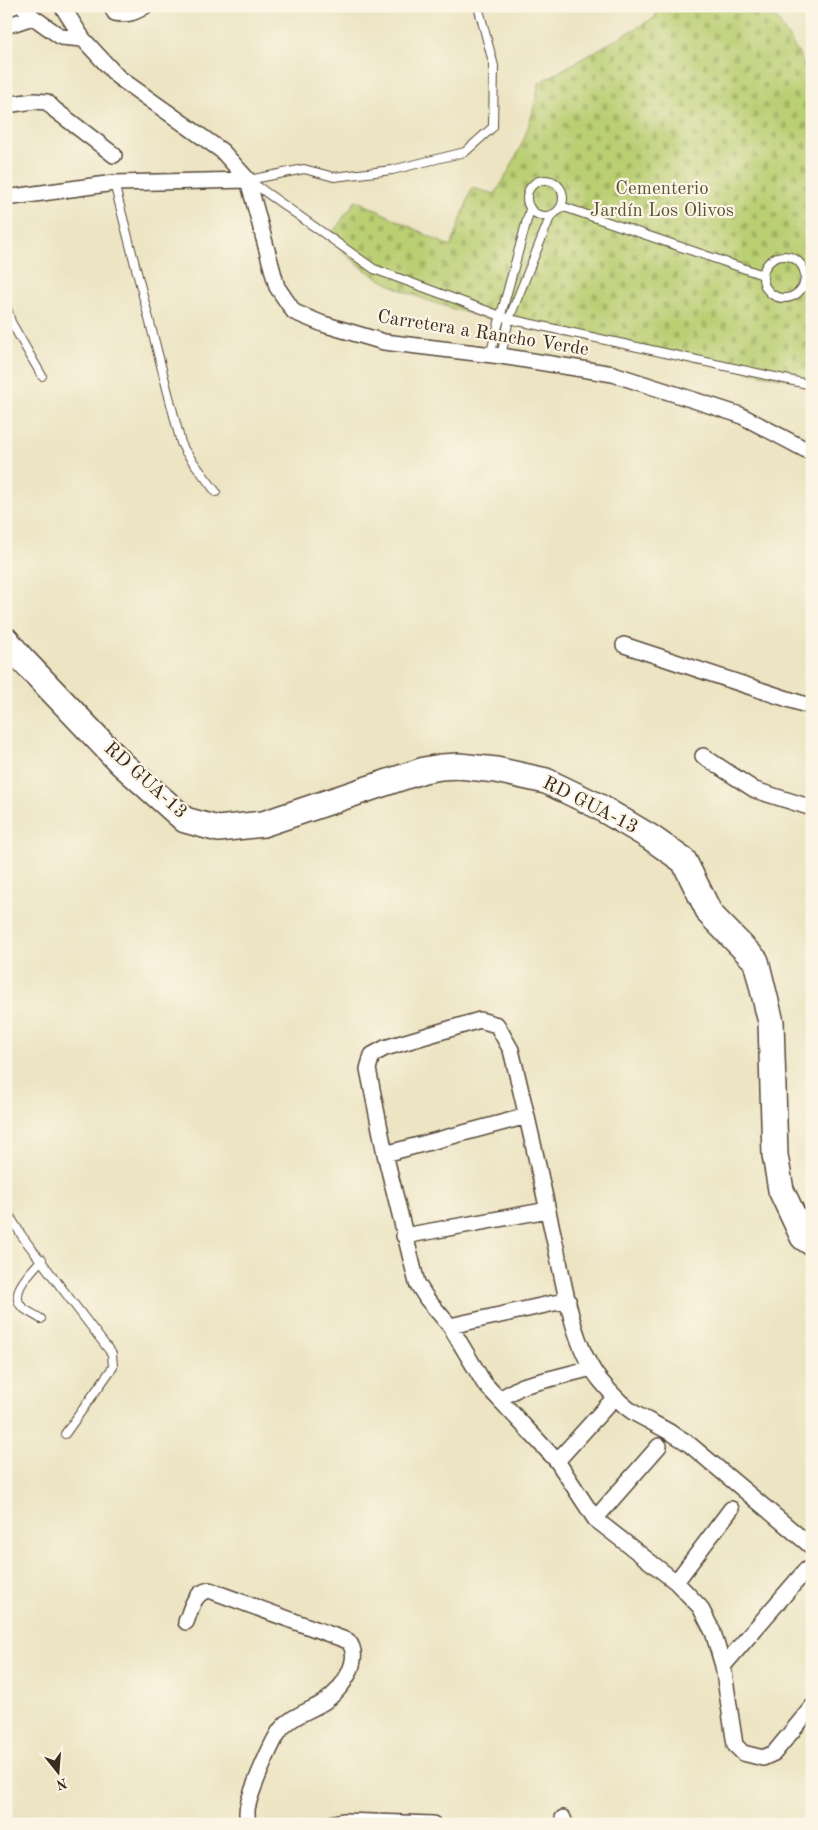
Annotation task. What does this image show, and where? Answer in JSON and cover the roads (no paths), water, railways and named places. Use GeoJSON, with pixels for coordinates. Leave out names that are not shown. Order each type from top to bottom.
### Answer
{"type":"FeatureCollection","features":[{"type":"Feature","properties":{"kind":"main road","name":"RD GUA-13"},"geometry":{"type":"LineString","coordinates":[[11,655],[121,763],[185,820],[218,829],[263,824],[424,770],[459,766],[496,770],[546,781],[596,805],[650,837],[684,861],[710,914],[756,961],[771,1022],[774,1155],[781,1190],[803,1237],[812,1243]]}},
{"type":"Feature","properties":{"kind":"street"},"geometry":{"type":"LineString","coordinates":[[6,8],[14,6]]}},
{"type":"Feature","properties":{"kind":"street","name":"Carretera a Rancho Verde"},"geometry":{"type":"LineString","coordinates":[[62,6],[83,39],[118,77],[222,151],[248,180],[277,287],[294,312],[324,324],[384,342],[495,355],[613,374],[740,416],[811,452]]}},
{"type":"Feature","properties":{"kind":"street"},"geometry":{"type":"LineString","coordinates":[[111,6],[115,13],[126,15],[137,12],[145,6]]}},
{"type":"Feature","properties":{"kind":"street"},"geometry":{"type":"LineString","coordinates":[[6,26],[28,12],[61,37],[83,39]]}},
{"type":"Feature","properties":{"kind":"street"},"geometry":{"type":"LineString","coordinates":[[6,105],[34,101],[46,102],[114,155]]}},
{"type":"Feature","properties":{"kind":"street"},"geometry":{"type":"LineString","coordinates":[[6,198],[114,183],[248,180]]}},
{"type":"Feature","properties":{"kind":"street"},"geometry":{"type":"LineString","coordinates":[[624,644],[812,707]]}},
{"type":"Feature","properties":{"kind":"street"},"geometry":{"type":"LineString","coordinates":[[703,756],[755,790],[812,808]]}},
{"type":"Feature","properties":{"kind":"street"},"geometry":{"type":"LineString","coordinates":[[812,1547],[689,1444],[668,1430],[635,1413],[615,1397],[592,1368],[582,1346],[568,1300],[511,1050],[497,1024],[480,1020],[385,1048],[372,1056],[368,1069],[385,1154],[417,1283],[427,1299],[450,1326],[484,1383],[557,1461],[595,1519],[676,1582],[700,1607],[713,1632],[723,1666],[735,1745],[743,1753],[764,1758],[774,1753],[812,1707]]}},
{"type":"Feature","properties":{"kind":"street"},"geometry":{"type":"LineString","coordinates":[[385,1154],[527,1116]]}},
{"type":"Feature","properties":{"kind":"street"},"geometry":{"type":"LineString","coordinates":[[404,1236],[548,1210]]}},
{"type":"Feature","properties":{"kind":"street"},"geometry":{"type":"LineString","coordinates":[[450,1326],[568,1300]]}},
{"type":"Feature","properties":{"kind":"street"},"geometry":{"type":"LineString","coordinates":[[500,1399],[522,1386],[592,1368]]}},
{"type":"Feature","properties":{"kind":"street"},"geometry":{"type":"LineString","coordinates":[[557,1461],[615,1397]]}},
{"type":"Feature","properties":{"kind":"street"},"geometry":{"type":"LineString","coordinates":[[595,1519],[659,1446]]}},
{"type":"Feature","properties":{"kind":"street"},"geometry":{"type":"LineString","coordinates":[[676,1582],[731,1509]]}},
{"type":"Feature","properties":{"kind":"street"},"geometry":{"type":"LineString","coordinates":[[723,1666],[806,1570]]}},
{"type":"Feature","properties":{"kind":"street"},"geometry":{"type":"LineString","coordinates":[[186,1622],[199,1594],[209,1590],[348,1642],[353,1648],[354,1663],[333,1694],[326,1701],[289,1721],[275,1737],[248,1804],[248,1824]]}},
{"type":"Feature","properties":{"kind":"street"},"geometry":{"type":"LineString","coordinates":[[330,1824],[343,1821],[433,1824]]}},
{"type":"Feature","properties":{"kind":"lane"},"geometry":{"type":"LineString","coordinates":[[248,180],[304,170],[334,176],[392,170],[465,152],[492,127],[494,66],[478,6]]}},
{"type":"Feature","properties":{"kind":"lane"},"geometry":{"type":"LineString","coordinates":[[248,180],[374,269],[500,316],[812,384]]}},
{"type":"Feature","properties":{"kind":"lane"},"geometry":{"type":"LineString","coordinates":[[544,180],[553,182],[560,188],[563,197],[561,206],[555,214],[537,215],[530,209],[527,200],[528,190],[544,180]]}},
{"type":"Feature","properties":{"kind":"lane"},"geometry":{"type":"LineString","coordinates":[[114,183],[181,443],[216,492]]}},
{"type":"Feature","properties":{"kind":"lane"},"geometry":{"type":"LineString","coordinates":[[561,206],[763,275]]}},
{"type":"Feature","properties":{"kind":"lane"},"geometry":{"type":"LineString","coordinates":[[495,355],[500,316],[530,209]]}},
{"type":"Feature","properties":{"kind":"lane"},"geometry":{"type":"LineString","coordinates":[[495,355],[551,215]]}},
{"type":"Feature","properties":{"kind":"lane"},"geometry":{"type":"LineString","coordinates":[[780,256],[787,256],[799,262],[805,274],[805,281],[802,288],[791,296],[777,297],[766,288],[763,275],[768,262],[780,256]]}},
{"type":"Feature","properties":{"kind":"lane"},"geometry":{"type":"LineString","coordinates":[[6,305],[11,322],[42,376]]}},
{"type":"Feature","properties":{"kind":"lane"},"geometry":{"type":"LineString","coordinates":[[6,1210],[22,1236],[112,1354],[113,1367],[66,1434]]}},
{"type":"Feature","properties":{"kind":"lane"},"geometry":{"type":"LineString","coordinates":[[41,1319],[22,1307],[17,1293],[21,1285],[42,1260]]}},
{"type":"Feature","properties":{"kind":"park label","name":"Cementerio Jardín Los Olivos"},"geometry":{"type":"Point","coordinates":[662,200]}}]}
